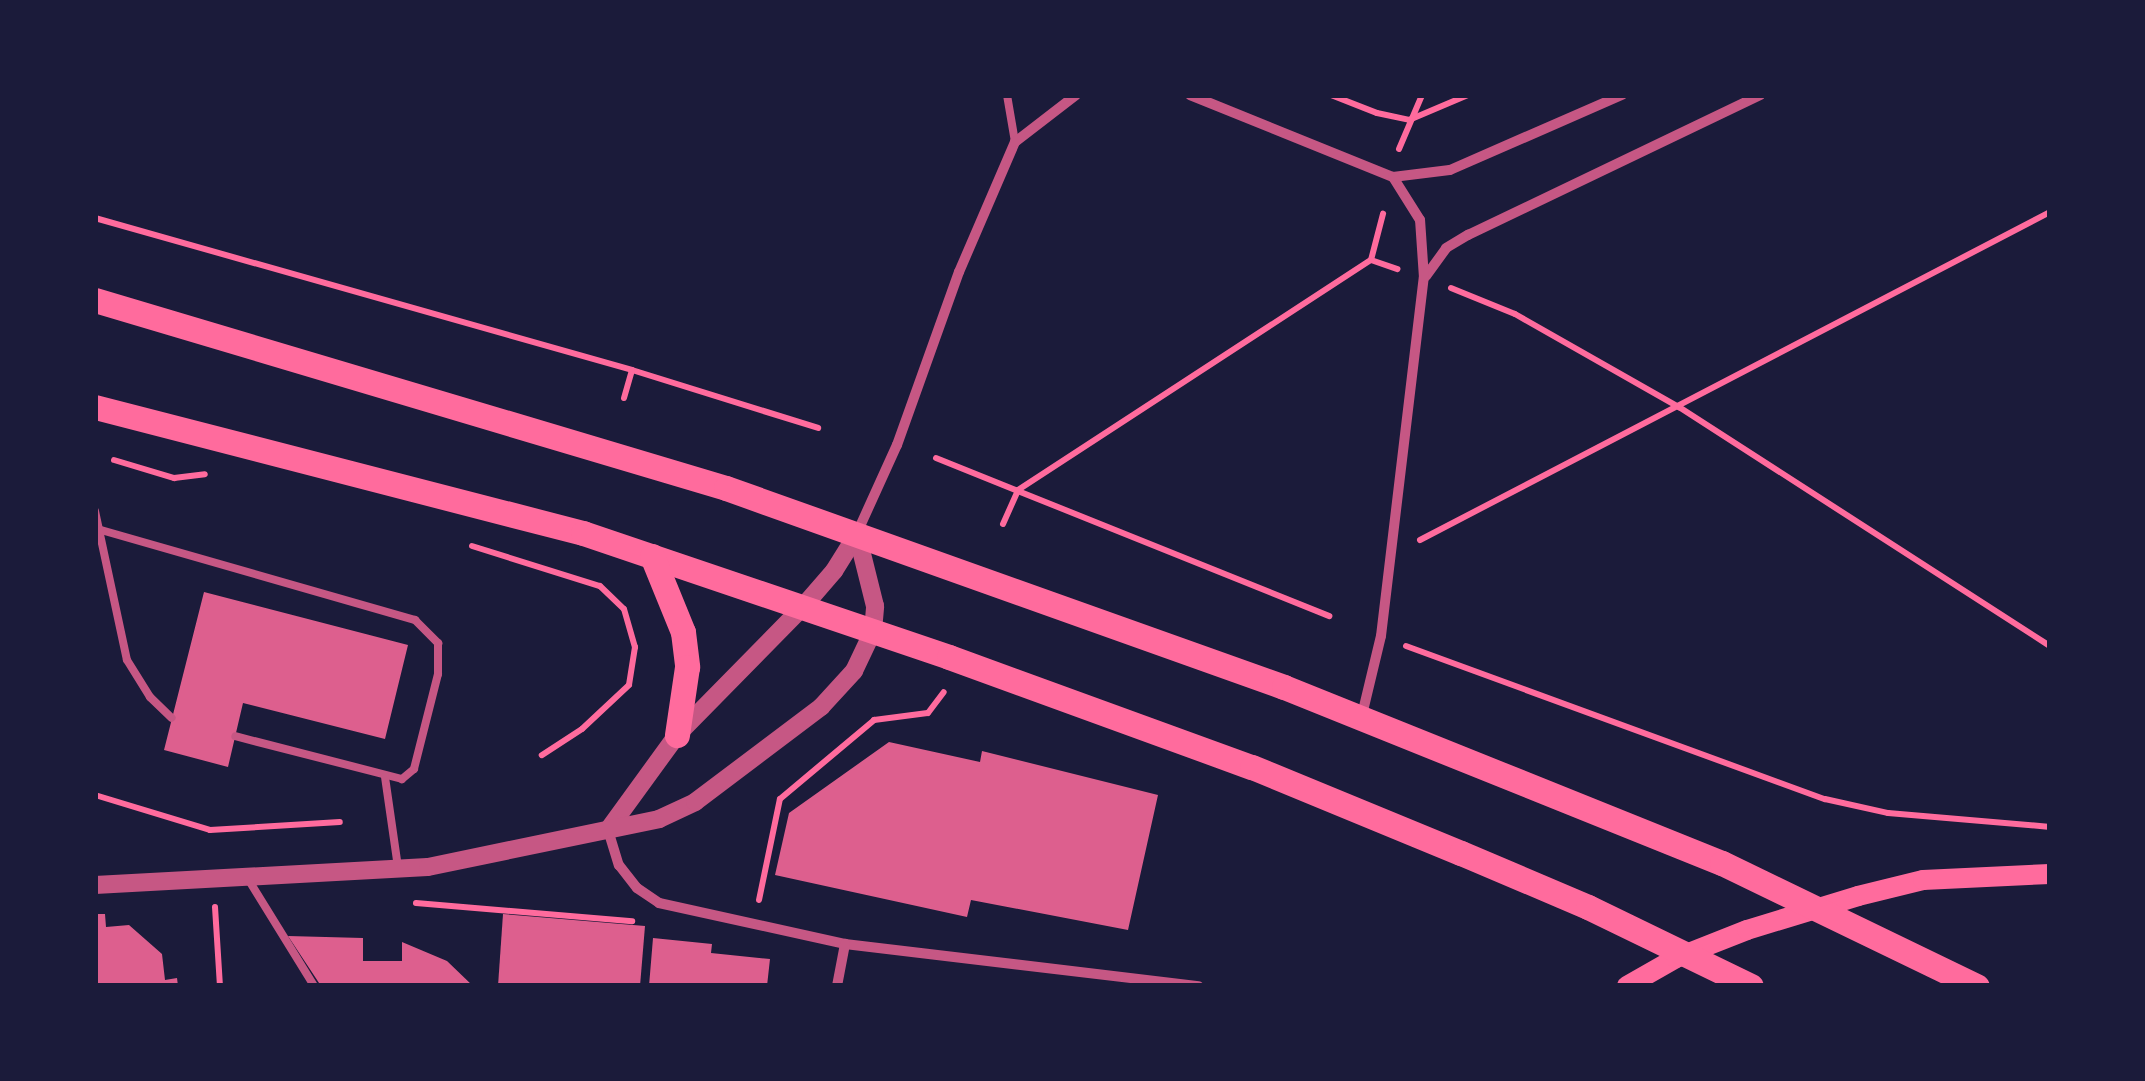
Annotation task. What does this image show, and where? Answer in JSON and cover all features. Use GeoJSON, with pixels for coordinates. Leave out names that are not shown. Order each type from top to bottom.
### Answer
{"type":"FeatureCollection","features":[{"type":"Feature","properties":{"kind":"main road"},"geometry":{"type":"LineString","coordinates":[[95,300],[608,452],[857,534],[1362,716],[1722,864],[1977,986]]}},
{"type":"Feature","properties":{"kind":"main road"},"geometry":{"type":"LineString","coordinates":[[95,407],[573,531],[873,630],[1252,767],[1588,907],[1750,986]]}},
{"type":"Feature","properties":{"kind":"main road"},"geometry":{"type":"LineString","coordinates":[[652,556],[683,632],[685,700],[677,735]]}},
{"type":"Feature","properties":{"kind":"main road"},"geometry":{"type":"LineString","coordinates":[[1627,986],[1676,958],[1747,930],[1858,896],[1923,880],[2050,874]]}},
{"type":"Feature","properties":{"kind":"street"},"geometry":{"type":"LineString","coordinates":[[608,830],[677,735],[834,571],[857,534],[896,445],[959,272],[1014,142],[1076,95]]}},
{"type":"Feature","properties":{"kind":"street"},"geometry":{"type":"LineString","coordinates":[[1190,95],[1393,177],[1450,170],[1622,95]]}},
{"type":"Feature","properties":{"kind":"street"},"geometry":{"type":"LineString","coordinates":[[1424,278],[1446,248],[1468,235],[1760,95]]}},
{"type":"Feature","properties":{"kind":"street"},"geometry":{"type":"LineString","coordinates":[[1362,716],[1382,636],[1424,278],[1420,220],[1393,177]]}},
{"type":"Feature","properties":{"kind":"street"},"geometry":{"type":"LineString","coordinates":[[95,886],[428,867],[660,818],[720,784],[821,706],[854,671],[873,630],[875,606],[868,565],[857,534]]}},
{"type":"Feature","properties":{"kind":"street"},"geometry":{"type":"LineString","coordinates":[[608,830],[620,866],[637,888],[659,903],[845,944],[1199,986]]}},
{"type":"Feature","properties":{"kind":"street"},"geometry":{"type":"LineString","coordinates":[[837,986],[845,944]]}},
{"type":"Feature","properties":{"kind":"lane"},"geometry":{"type":"LineString","coordinates":[[1007,95],[1014,142]]}},
{"type":"Feature","properties":{"kind":"lane"},"geometry":{"type":"LineString","coordinates":[[95,511],[126,660],[150,697],[172,718]]}},
{"type":"Feature","properties":{"kind":"lane"},"geometry":{"type":"LineString","coordinates":[[101,530],[415,620],[438,643],[441,658],[414,769],[402,779],[235,736]]}},
{"type":"Feature","properties":{"kind":"lane"},"geometry":{"type":"LineString","coordinates":[[386,777],[398,867]]}},
{"type":"Feature","properties":{"kind":"lane"},"geometry":{"type":"LineString","coordinates":[[246,876],[314,986]]}},
{"type":"Feature","properties":{"kind":"path"},"geometry":{"type":"LineString","coordinates":[[1332,95],[1377,114],[1410,120],[1468,95]]}},
{"type":"Feature","properties":{"kind":"path"},"geometry":{"type":"LineString","coordinates":[[1393,177],[1422,95]]}},
{"type":"Feature","properties":{"kind":"path"},"geometry":{"type":"LineString","coordinates":[[1410,546],[2050,212]]}},
{"type":"Feature","properties":{"kind":"path"},"geometry":{"type":"LineString","coordinates":[[95,218],[632,370],[818,428]]}},
{"type":"Feature","properties":{"kind":"path"},"geometry":{"type":"LineString","coordinates":[[1003,524],[1018,490],[1370,260]]}},
{"type":"Feature","properties":{"kind":"path"},"geometry":{"type":"LineString","coordinates":[[1424,278],[1515,314],[1679,407],[2050,646]]}},
{"type":"Feature","properties":{"kind":"path"},"geometry":{"type":"LineString","coordinates":[[624,398],[632,370]]}},
{"type":"Feature","properties":{"kind":"path"},"geometry":{"type":"LineString","coordinates":[[936,458],[1330,616]]}},
{"type":"Feature","properties":{"kind":"path"},"geometry":{"type":"LineString","coordinates":[[114,460],[174,478],[221,472]]}},
{"type":"Feature","properties":{"kind":"path"},"geometry":{"type":"LineString","coordinates":[[459,542],[600,586],[624,609],[634,647],[628,685],[582,729],[542,755]]}},
{"type":"Feature","properties":{"kind":"path"},"geometry":{"type":"LineString","coordinates":[[1407,630],[1406,648],[1825,799],[1888,812],[2050,827]]}},
{"type":"Feature","properties":{"kind":"path"},"geometry":{"type":"LineString","coordinates":[[858,723],[928,713],[946,690]]}},
{"type":"Feature","properties":{"kind":"path"},"geometry":{"type":"LineString","coordinates":[[754,926],[780,799],[868,724]]}},
{"type":"Feature","properties":{"kind":"path"},"geometry":{"type":"LineString","coordinates":[[95,794],[210,830],[340,822]]}},
{"type":"Feature","properties":{"kind":"path"},"geometry":{"type":"LineString","coordinates":[[213,879],[220,986]]}},
{"type":"Feature","properties":{"kind":"path"},"geometry":{"type":"LineString","coordinates":[[396,902],[642,923]]}},
{"type":"Feature","properties":{"kind":"building"},"geometry":{"type":"Polygon","coordinates":[[[204,592],[408,645],[385,739],[243,703],[228,767],[164,750],[204,592]]]}},
{"type":"Feature","properties":{"kind":"building"},"geometry":{"type":"Polygon","coordinates":[[[889,742],[980,762],[982,751],[1158,795],[1128,930],[971,900],[967,917],[775,875],[789,813],[889,742]]]}},
{"type":"Feature","properties":{"kind":"building"},"geometry":{"type":"Polygon","coordinates":[[[95,914],[105,914],[106,927],[129,925],[162,954],[165,980],[177,978],[178,986],[95,986],[95,914]]]}},
{"type":"Feature","properties":{"kind":"building"},"geometry":{"type":"Polygon","coordinates":[[[503,914],[645,926],[640,986],[498,986],[503,914]]]}},
{"type":"Feature","properties":{"kind":"building"},"geometry":{"type":"Polygon","coordinates":[[[288,936],[363,938],[363,961],[402,961],[402,942],[447,961],[473,986],[321,986],[288,936]]]}},
{"type":"Feature","properties":{"kind":"building"},"geometry":{"type":"Polygon","coordinates":[[[653,938],[712,944],[711,953],[770,959],[767,986],[649,986],[653,938]]]}}]}
